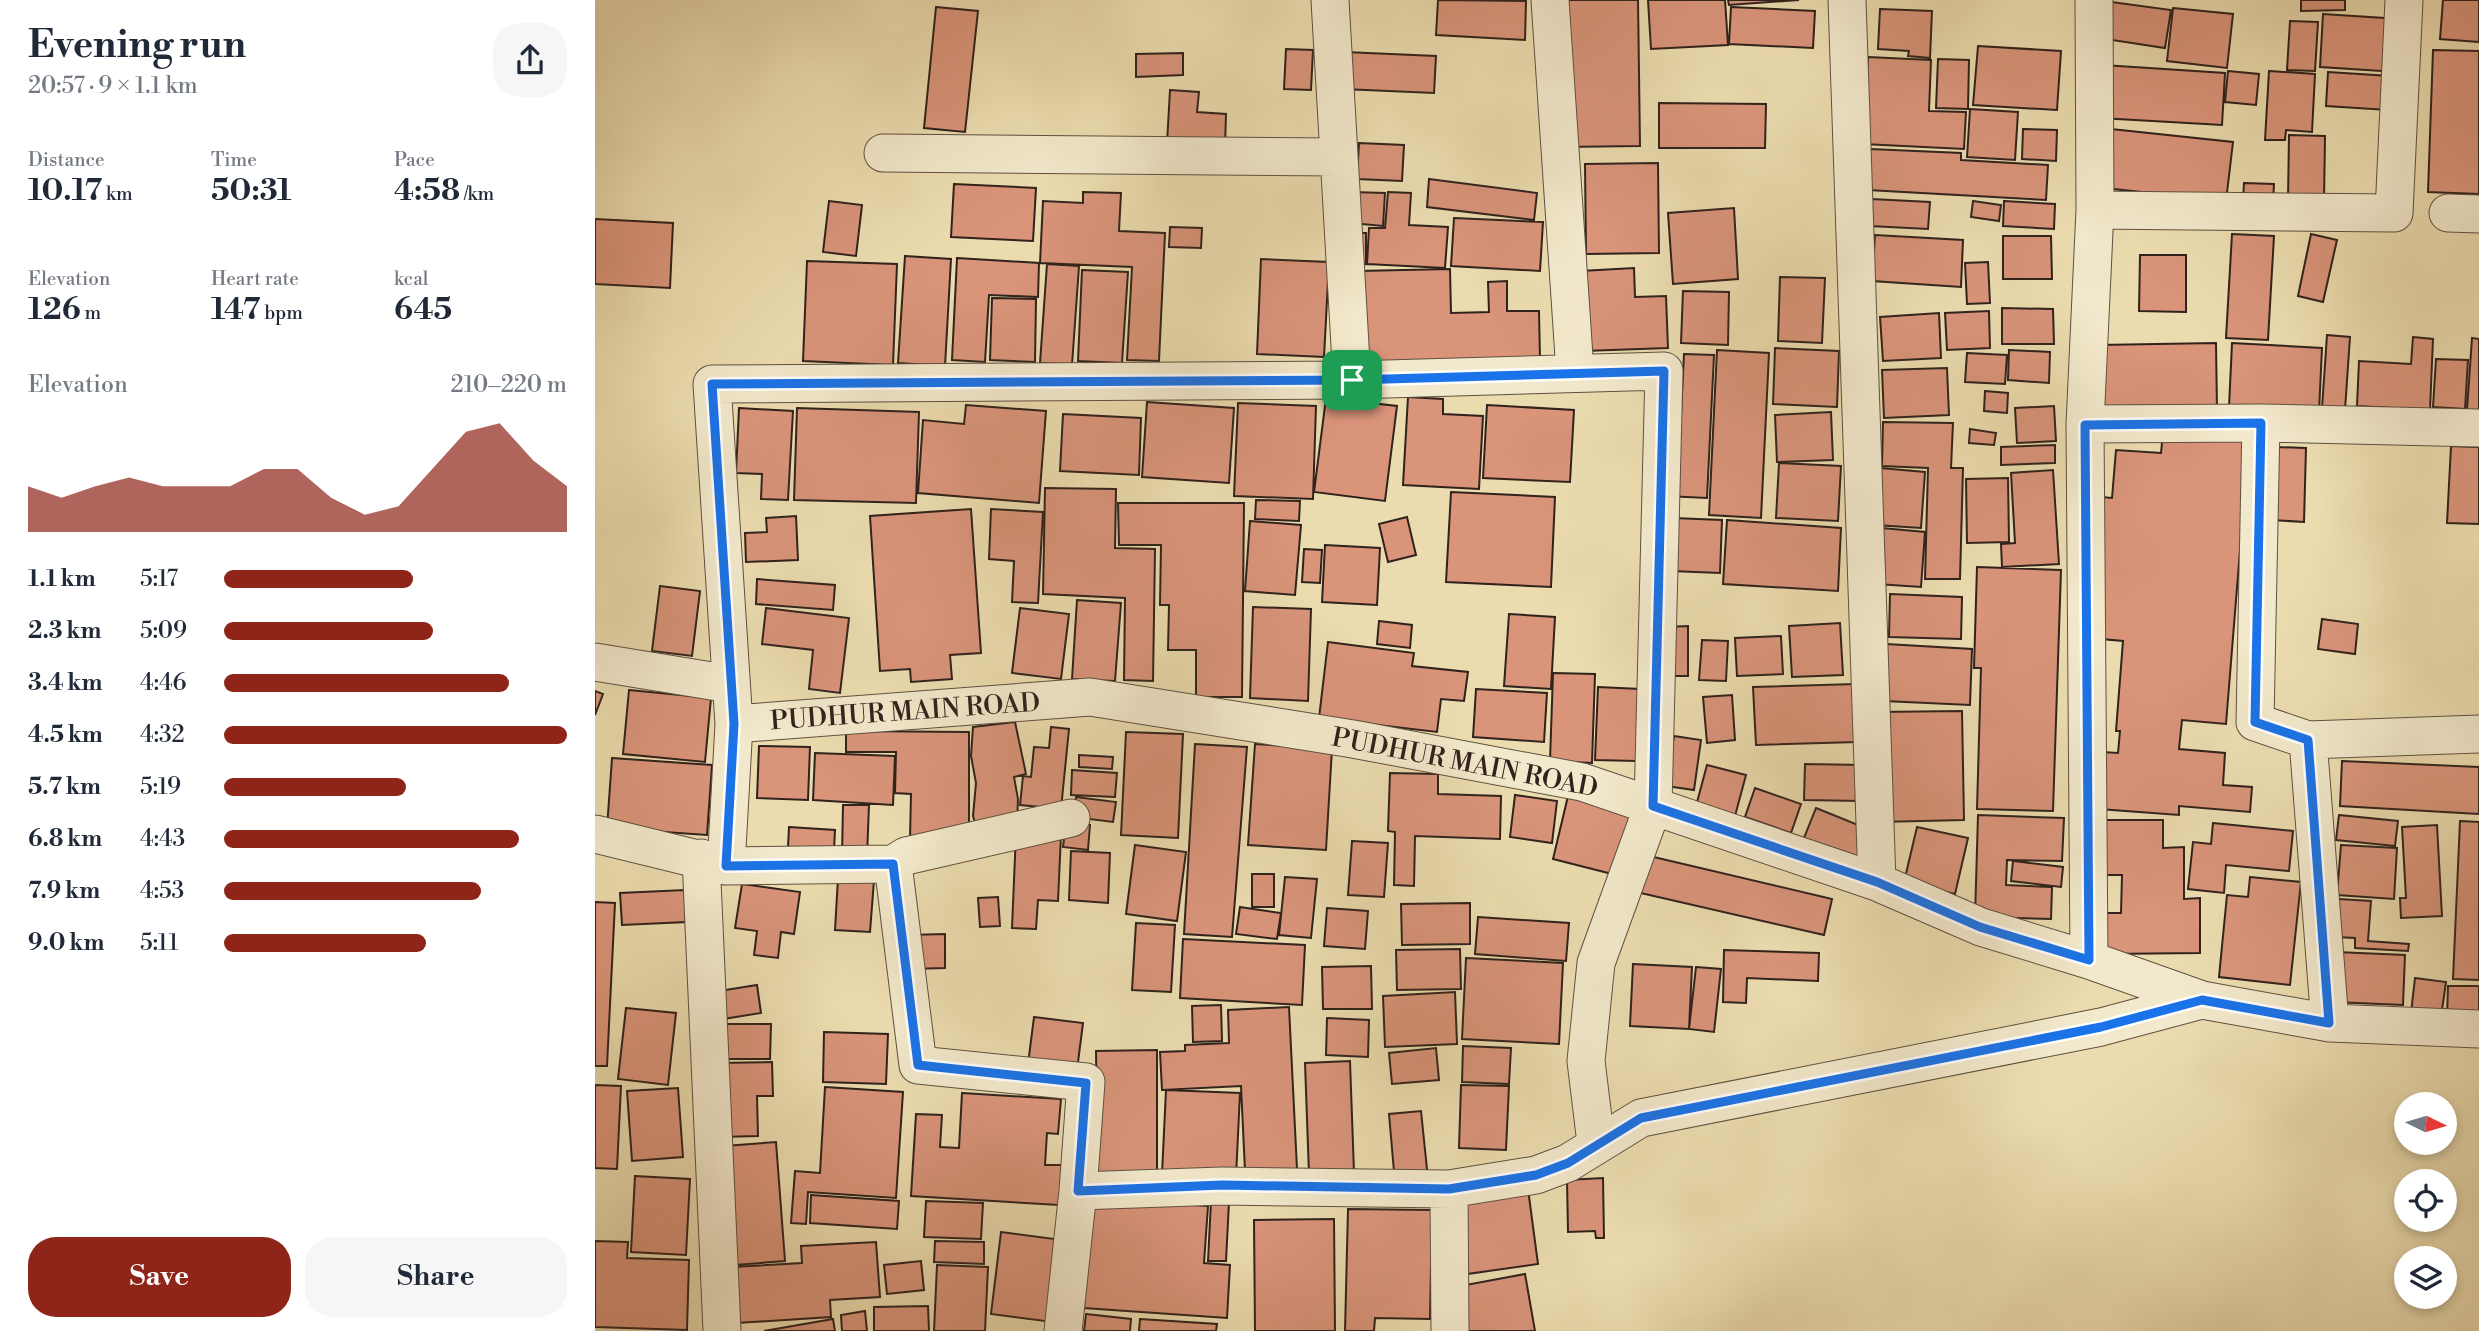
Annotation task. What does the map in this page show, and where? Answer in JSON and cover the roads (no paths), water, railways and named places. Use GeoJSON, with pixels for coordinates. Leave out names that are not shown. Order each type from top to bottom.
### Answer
{"type":"FeatureCollection","features":[{"type":"Feature","properties":{"kind":"street"},"geometry":{"type":"LineString","coordinates":[[1330,0],[1352,380]]}},
{"type":"Feature","properties":{"kind":"street"},"geometry":{"type":"LineString","coordinates":[[1550,0],[1575,372]]}},
{"type":"Feature","properties":{"kind":"street"},"geometry":{"type":"LineString","coordinates":[[1847,0],[1877,882]]}},
{"type":"Feature","properties":{"kind":"street"},"geometry":{"type":"LineString","coordinates":[[2089,960],[2085,425],[2095,210],[2094,0]]}},
{"type":"Feature","properties":{"kind":"street"},"geometry":{"type":"LineString","coordinates":[[2095,210],[2394,212],[2405,0]]}},
{"type":"Feature","properties":{"kind":"street"},"geometry":{"type":"LineString","coordinates":[[883,153],[1339,157]]}},
{"type":"Feature","properties":{"kind":"street"},"geometry":{"type":"LineString","coordinates":[[722,1331],[714,862],[733,703],[712,384],[1352,380],[1664,371],[1653,806],[1596,963],[1586,1061],[1596,1143]]}},
{"type":"Feature","properties":{"kind":"street"},"geometry":{"type":"LineString","coordinates":[[2085,425],[2261,423],[2479,428]]}},
{"type":"Feature","properties":{"kind":"street"},"geometry":{"type":"LineString","coordinates":[[2261,423],[2255,722],[2308,740],[2479,734]]}},
{"type":"Feature","properties":{"kind":"street","name":"PUDHUR MAIN ROAD"},"geometry":{"type":"LineString","coordinates":[[595,663],[733,703],[1090,696],[1353,739],[1568,779],[1877,882],[1980,927],[2089,960],[2202,1000],[2329,1023],[2479,1029]]}},
{"type":"Feature","properties":{"kind":"street"},"geometry":{"type":"LineString","coordinates":[[2308,740],[2329,1023]]}},
{"type":"Feature","properties":{"kind":"street"},"geometry":{"type":"LineString","coordinates":[[595,834],[714,862],[893,864],[906,856],[1071,818]]}},
{"type":"Feature","properties":{"kind":"street"},"geometry":{"type":"LineString","coordinates":[[893,864],[918,1065],[1086,1083],[1063,1331]]}},
{"type":"Feature","properties":{"kind":"street"},"geometry":{"type":"LineString","coordinates":[[1078,1191],[1222,1185],[1449,1189],[1536,1175],[1568,1163],[1596,1143],[1641,1118],[2101,1027],[2202,1000]]}},
{"type":"Feature","properties":{"kind":"street"},"geometry":{"type":"LineString","coordinates":[[1449,1189],[1450,1331]]}}]}
